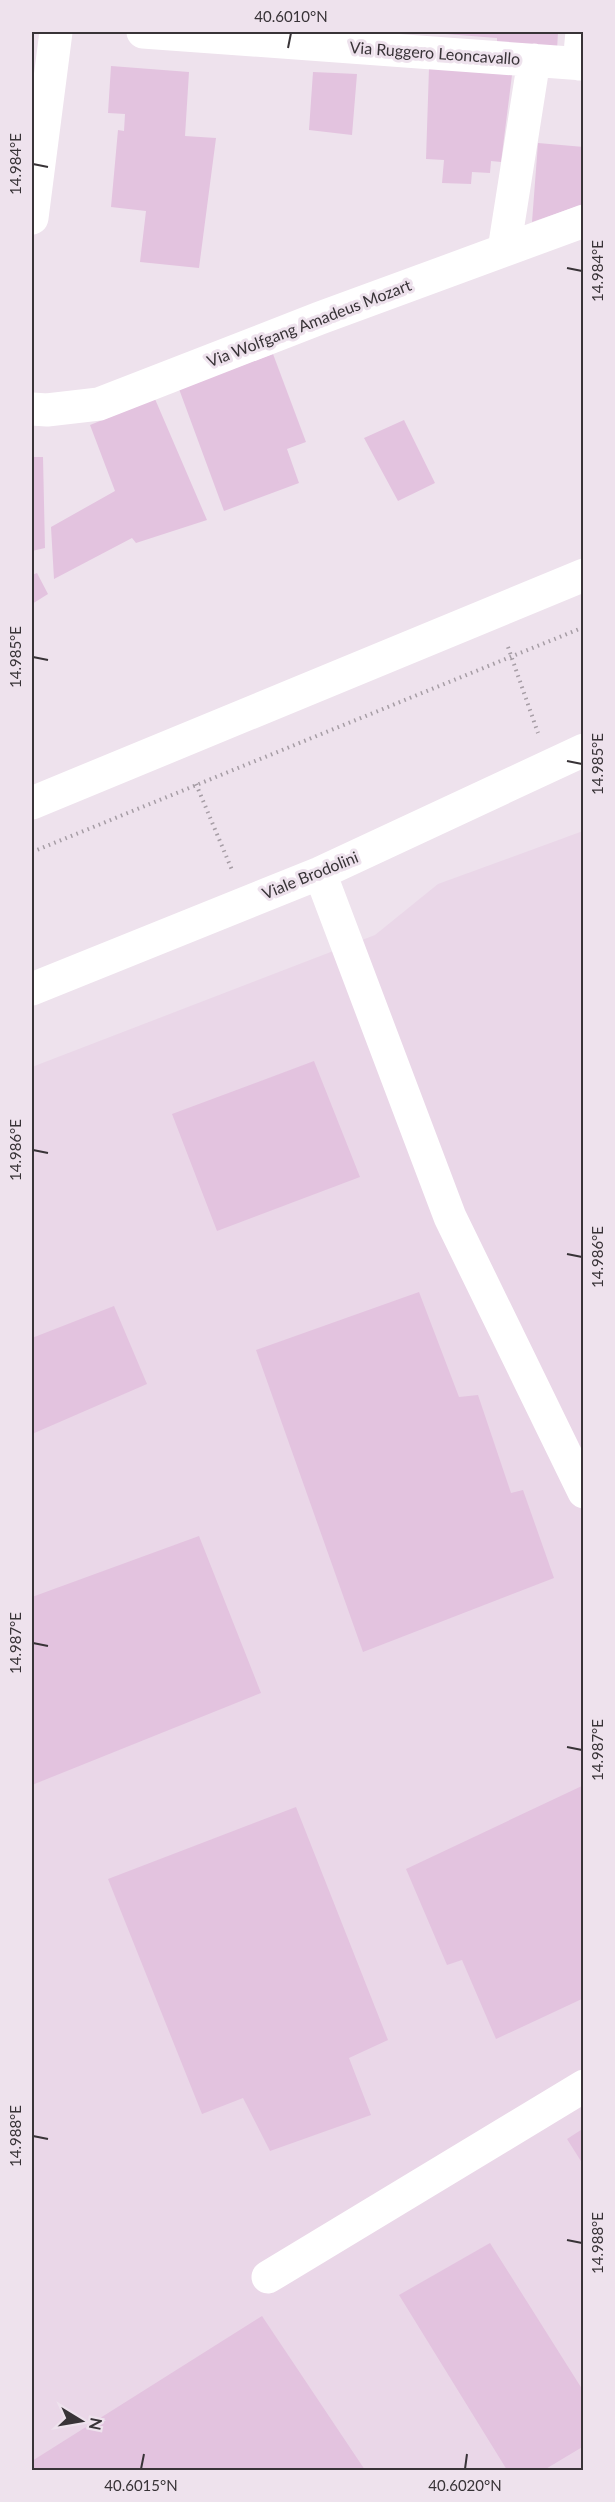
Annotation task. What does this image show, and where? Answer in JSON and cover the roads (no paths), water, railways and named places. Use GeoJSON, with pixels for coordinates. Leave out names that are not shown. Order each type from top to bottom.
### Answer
{"type":"FeatureCollection","features":[{"type":"Feature","properties":{"kind":"street"},"geometry":{"type":"LineString","coordinates":[[32,218],[56,32]]}},
{"type":"Feature","properties":{"kind":"street","name":"Via Ruggero Leoncavallo"},"geometry":{"type":"LineString","coordinates":[[143,32],[581,64]]}},
{"type":"Feature","properties":{"kind":"street"},"geometry":{"type":"LineString","coordinates":[[581,64],[582,32]]}},
{"type":"Feature","properties":{"kind":"street"},"geometry":{"type":"LineString","coordinates":[[504,250],[534,60]]}},
{"type":"Feature","properties":{"kind":"street","name":"Via Wolfgang Amadeus Mozart"},"geometry":{"type":"LineString","coordinates":[[32,409],[47,410],[99,404],[584,220]]}},
{"type":"Feature","properties":{"kind":"street"},"geometry":{"type":"LineString","coordinates":[[32,803],[584,575]]}},
{"type":"Feature","properties":{"kind":"street","name":"Viale Brodolini"},"geometry":{"type":"LineString","coordinates":[[32,989],[245,901],[320,873],[584,750]]}},
{"type":"Feature","properties":{"kind":"street"},"geometry":{"type":"LineString","coordinates":[[320,873],[450,1217],[584,1492]]}},
{"type":"Feature","properties":{"kind":"street"},"geometry":{"type":"LineString","coordinates":[[268,2277],[584,2086]]}}]}
